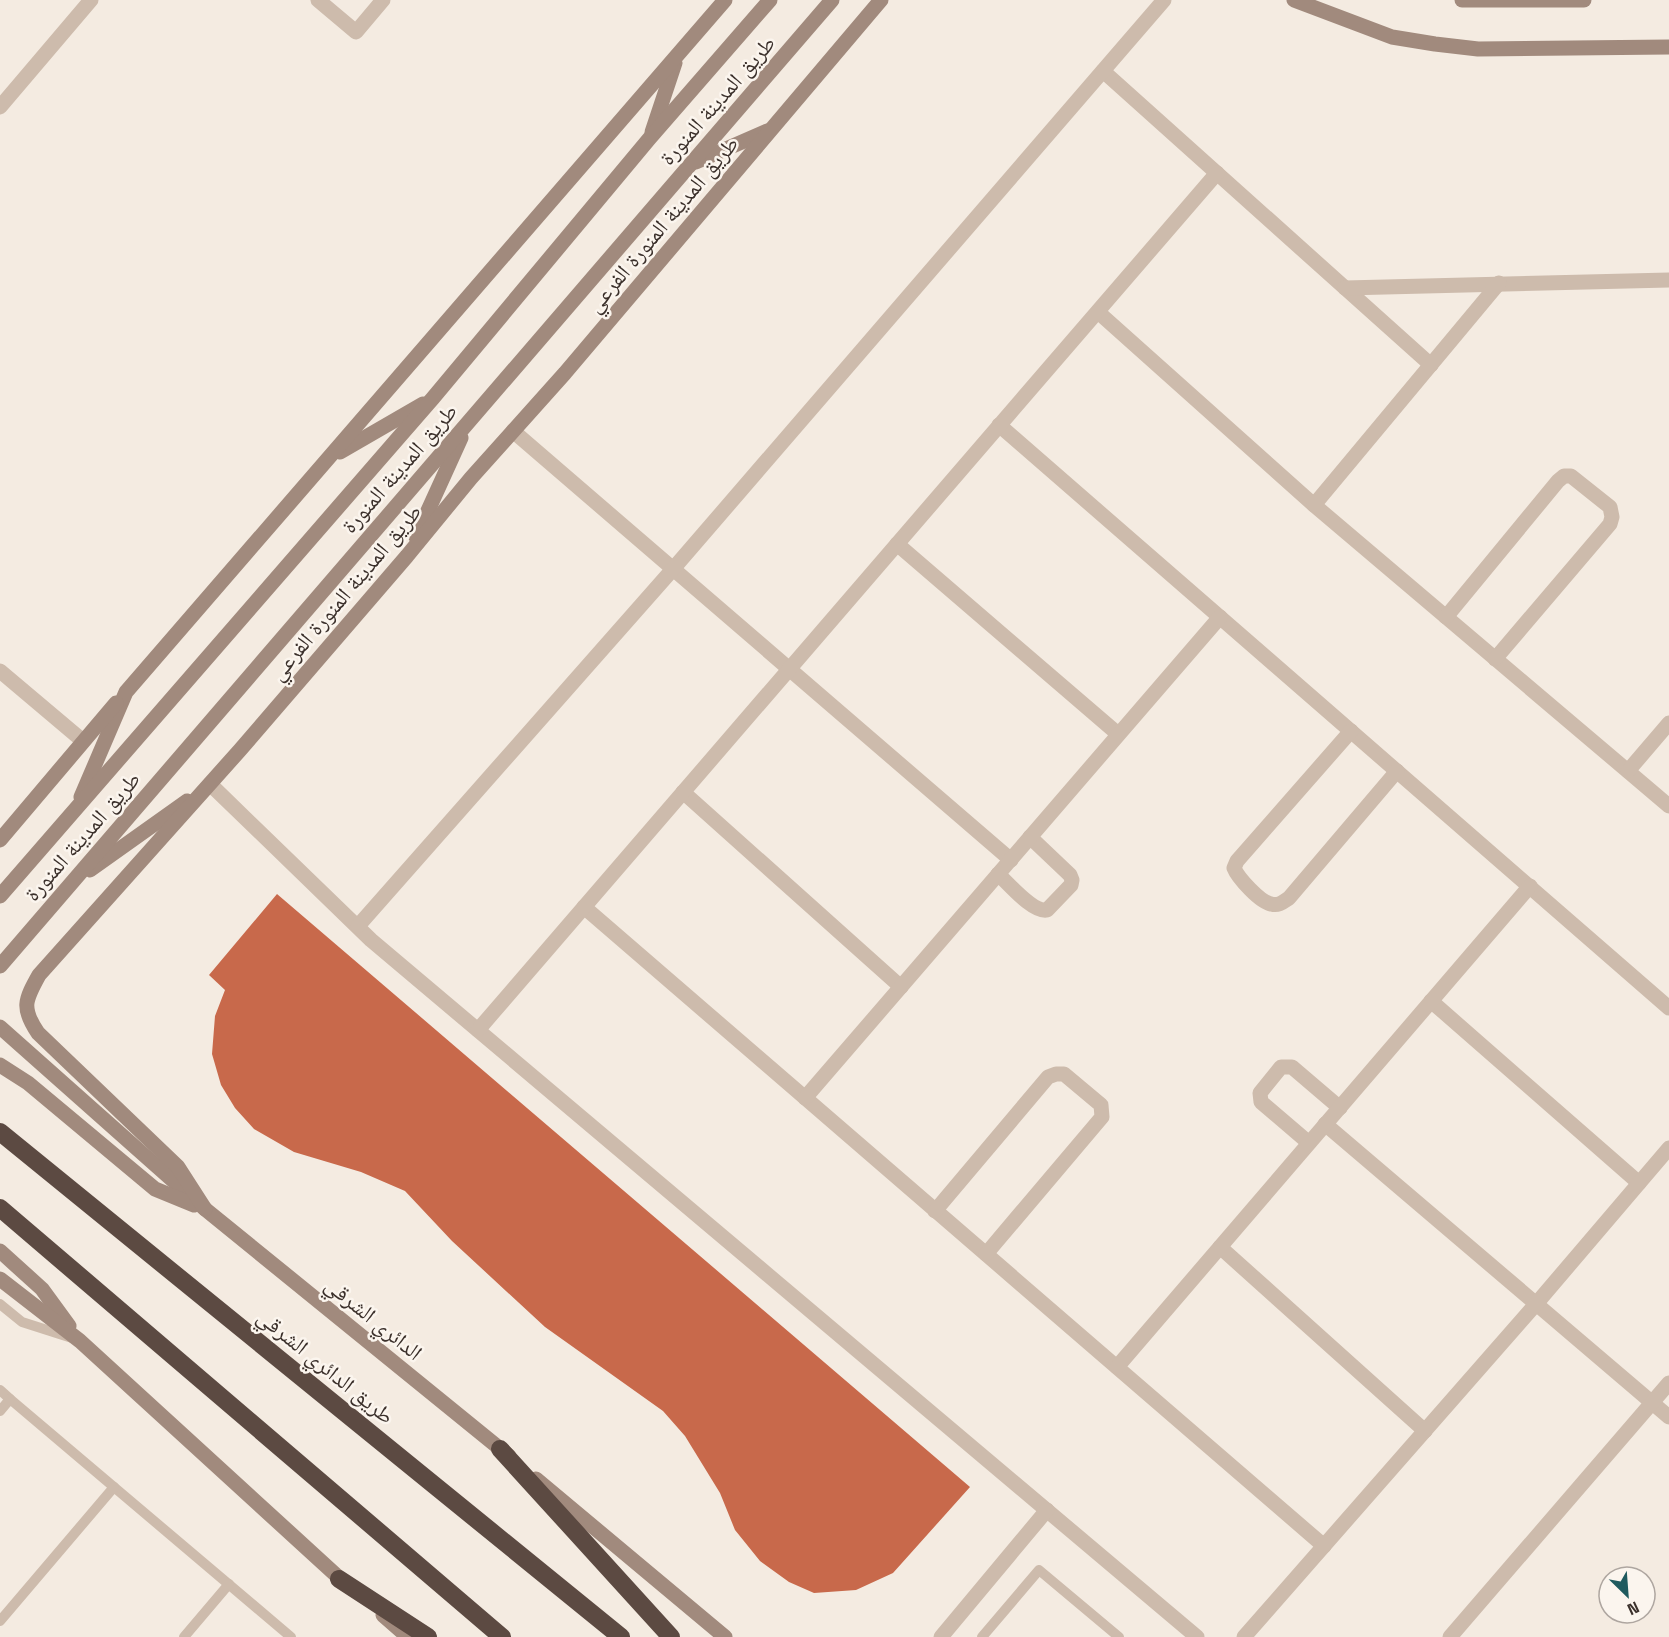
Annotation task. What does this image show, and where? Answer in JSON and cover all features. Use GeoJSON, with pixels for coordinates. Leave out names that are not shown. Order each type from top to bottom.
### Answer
{"type":"FeatureCollection","features":[{"type":"Feature","properties":{"kind":"highway","name":"طريق الدائري الشرقي"},"geometry":{"type":"LineString","coordinates":[[0,1132],[621,1637]]}},
{"type":"Feature","properties":{"kind":"highway"},"geometry":{"type":"LineString","coordinates":[[0,1208],[502,1637]]}},
{"type":"Feature","properties":{"kind":"highway"},"geometry":{"type":"LineString","coordinates":[[500,1449],[671,1637]]}},
{"type":"Feature","properties":{"kind":"highway"},"geometry":{"type":"LineString","coordinates":[[339,1579],[428,1637]]}},
{"type":"Feature","properties":{"kind":"street"},"geometry":{"type":"LineString","coordinates":[[0,107],[91,0]]}},
{"type":"Feature","properties":{"kind":"street"},"geometry":{"type":"LineString","coordinates":[[318,0],[356,32],[383,0]]}},
{"type":"Feature","properties":{"kind":"street"},"geometry":{"type":"LineString","coordinates":[[0,840],[82,741],[330,458],[725,0]]}},
{"type":"Feature","properties":{"kind":"street","name":"طريق المدينة المنورة"},"geometry":{"type":"LineString","coordinates":[[0,896],[433,398],[649,139],[771,0]]}},
{"type":"Feature","properties":{"kind":"street","name":"طريق المدينة المنورة"},"geometry":{"type":"LineString","coordinates":[[0,966],[832,0]]}},
{"type":"Feature","properties":{"kind":"street","name":"طريق المدينة المنورة الفرعي"},"geometry":{"type":"LineString","coordinates":[[205,1209],[178,1167],[38,1033],[27,1018],[26,1004],[30,991],[47,965],[210,784],[407,556],[471,478],[565,373],[881,0]]}},
{"type":"Feature","properties":{"kind":"street"},"geometry":{"type":"LineString","coordinates":[[358,926],[673,569],[1164,0]]}},
{"type":"Feature","properties":{"kind":"street"},"geometry":{"type":"LineString","coordinates":[[1294,0],[1392,37],[1446,45],[1478,49],[1669,47]]}},
{"type":"Feature","properties":{"kind":"street"},"geometry":{"type":"LineString","coordinates":[[1462,0],[1584,0]]}},
{"type":"Feature","properties":{"kind":"street"},"geometry":{"type":"LineString","coordinates":[[649,139],[677,55]]}},
{"type":"Feature","properties":{"kind":"street"},"geometry":{"type":"LineString","coordinates":[[1102,71],[1431,365]]}},
{"type":"Feature","properties":{"kind":"street"},"geometry":{"type":"LineString","coordinates":[[690,165],[771,129]]}},
{"type":"Feature","properties":{"kind":"street"},"geometry":{"type":"LineString","coordinates":[[478,1030],[1217,173]]}},
{"type":"Feature","properties":{"kind":"street"},"geometry":{"type":"LineString","coordinates":[[1346,288],[1669,280]]}},
{"type":"Feature","properties":{"kind":"street"},"geometry":{"type":"LineString","coordinates":[[1314,504],[1499,283]]}},
{"type":"Feature","properties":{"kind":"street"},"geometry":{"type":"LineString","coordinates":[[1098,312],[1314,504],[1669,806]]}},
{"type":"Feature","properties":{"kind":"street"},"geometry":{"type":"LineString","coordinates":[[330,458],[433,398]]}},
{"type":"Feature","properties":{"kind":"street"},"geometry":{"type":"LineString","coordinates":[[407,556],[468,423]]}},
{"type":"Feature","properties":{"kind":"street"},"geometry":{"type":"LineString","coordinates":[[999,425],[1669,1008]]}},
{"type":"Feature","properties":{"kind":"street"},"geometry":{"type":"LineString","coordinates":[[513,430],[1011,860]]}},
{"type":"Feature","properties":{"kind":"street"},"geometry":{"type":"LineString","coordinates":[[1446,617],[1558,481],[1571,476],[1610,507],[1612,517],[1610,524],[1495,658]]}},
{"type":"Feature","properties":{"kind":"street"},"geometry":{"type":"LineString","coordinates":[[897,544],[1118,734]]}},
{"type":"Feature","properties":{"kind":"street"},"geometry":{"type":"LineString","coordinates":[[805,1098],[1220,617]]}},
{"type":"Feature","properties":{"kind":"street"},"geometry":{"type":"LineString","coordinates":[[0,671],[82,741]]}},
{"type":"Feature","properties":{"kind":"street"},"geometry":{"type":"LineString","coordinates":[[76,810],[126,692]]}},
{"type":"Feature","properties":{"kind":"street"},"geometry":{"type":"LineString","coordinates":[[1628,771],[1669,723]]}},
{"type":"Feature","properties":{"kind":"street"},"geometry":{"type":"LineString","coordinates":[[1351,731],[1237,861],[1234,868],[1238,877],[1265,902],[1273,905],[1281,904],[1289,898],[1397,771]]}},
{"type":"Feature","properties":{"kind":"street"},"geometry":{"type":"LineString","coordinates":[[70,884],[210,784],[371,940],[1197,1637]]}},
{"type":"Feature","properties":{"kind":"street"},"geometry":{"type":"LineString","coordinates":[[683,792],[901,987]]}},
{"type":"Feature","properties":{"kind":"street"},"geometry":{"type":"LineString","coordinates":[[998,874],[1034,907],[1043,911],[1047,910],[1071,885],[1070,875],[1030,837]]}},
{"type":"Feature","properties":{"kind":"street"},"geometry":{"type":"LineString","coordinates":[[1117,1368],[1530,886]]}},
{"type":"Feature","properties":{"kind":"street"},"geometry":{"type":"LineString","coordinates":[[584,907],[1324,1546]]}},
{"type":"Feature","properties":{"kind":"street"},"geometry":{"type":"LineString","coordinates":[[1431,1001],[1639,1184]]}},
{"type":"Feature","properties":{"kind":"street","name":"الدائري الشرقي"},"geometry":{"type":"LineString","coordinates":[[0,1027],[205,1209],[500,1449],[725,1637]]}},
{"type":"Feature","properties":{"kind":"street"},"geometry":{"type":"LineString","coordinates":[[0,1065],[27,1083],[155,1189],[205,1209]]}},
{"type":"Feature","properties":{"kind":"street"},"geometry":{"type":"LineString","coordinates":[[1309,1143],[1261,1102],[1259,1097],[1281,1067],[1292,1067],[1340,1108]]}},
{"type":"Feature","properties":{"kind":"street"},"geometry":{"type":"LineString","coordinates":[[935,1211],[1048,1077],[1064,1074],[1101,1105],[1102,1117],[986,1254]]}},
{"type":"Feature","properties":{"kind":"street"},"geometry":{"type":"LineString","coordinates":[[1325,1124],[1669,1418]]}},
{"type":"Feature","properties":{"kind":"street"},"geometry":{"type":"LineString","coordinates":[[1245,1637],[1669,1148]]}},
{"type":"Feature","properties":{"kind":"street"},"geometry":{"type":"LineString","coordinates":[[1220,1247],[1425,1431]]}},
{"type":"Feature","properties":{"kind":"street"},"geometry":{"type":"LineString","coordinates":[[0,1251],[42,1289],[80,1341]]}},
{"type":"Feature","properties":{"kind":"street"},"geometry":{"type":"LineString","coordinates":[[0,1278],[80,1341],[339,1579],[408,1637]]}},
{"type":"Feature","properties":{"kind":"street"},"geometry":{"type":"LineString","coordinates":[[1450,1637],[1669,1383]]}},
{"type":"Feature","properties":{"kind":"street"},"geometry":{"type":"LineString","coordinates":[[941,1637],[1047,1510]]}},
{"type":"Feature","properties":{"kind":"lane"},"geometry":{"type":"LineString","coordinates":[[0,1304],[22,1322],[80,1341]]}},
{"type":"Feature","properties":{"kind":"lane"},"geometry":{"type":"LineString","coordinates":[[0,1390],[291,1637]]}},
{"type":"Feature","properties":{"kind":"lane"},"geometry":{"type":"LineString","coordinates":[[0,1411],[10,1400]]}},
{"type":"Feature","properties":{"kind":"lane"},"geometry":{"type":"LineString","coordinates":[[0,1621],[114,1487]]}},
{"type":"Feature","properties":{"kind":"lane"},"geometry":{"type":"LineString","coordinates":[[982,1637],[1039,1570],[1119,1637]]}},
{"type":"Feature","properties":{"kind":"lane"},"geometry":{"type":"LineString","coordinates":[[184,1637],[229,1584]]}},
{"type":"Feature","properties":{"kind":"building"},"geometry":{"type":"Polygon","coordinates":[[[277,894],[970,1487],[893,1573],[856,1590],[814,1593],[789,1582],[760,1561],[735,1530],[720,1493],[685,1436],[663,1411],[545,1327],[452,1241],[405,1191],[361,1172],[294,1152],[254,1129],[235,1108],[221,1085],[212,1054],[215,1016],[225,990],[209,975],[277,894]]]}}]}
